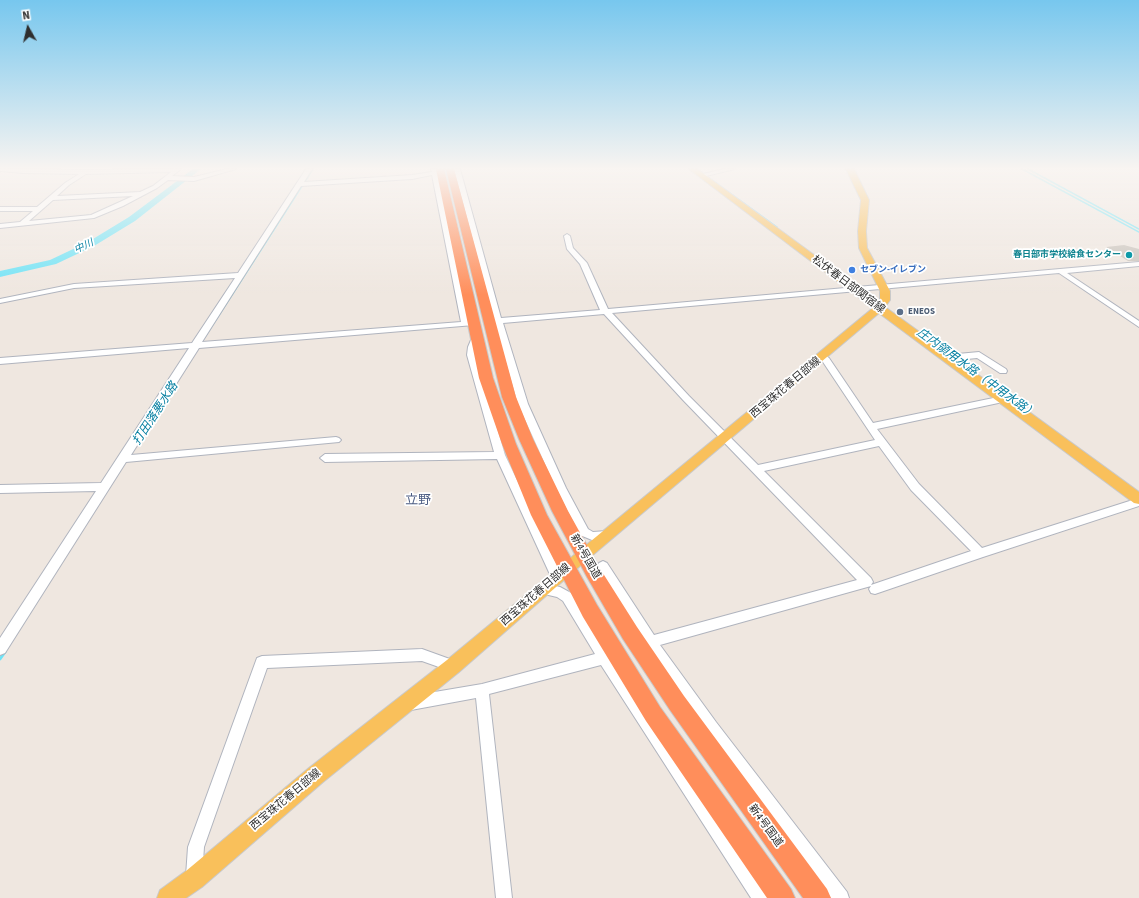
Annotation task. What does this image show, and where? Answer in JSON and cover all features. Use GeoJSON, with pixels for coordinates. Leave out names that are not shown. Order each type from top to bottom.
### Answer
{"type":"FeatureCollection","features":[{"type":"Feature","properties":{"kind":"highway","name":"新4号国道"},"geometry":{"type":"LineString","coordinates":[[454,211],[480,325],[486,378],[544,538],[563,572],[590,611],[653,714],[782,898]]}},
{"type":"Feature","properties":{"kind":"highway","name":"新4号国道"},"geometry":{"type":"LineString","coordinates":[[480,325],[504,379],[518,421],[540,471],[563,572]]}},
{"type":"Feature","properties":{"kind":"highway","name":"新4号国道"},"geometry":{"type":"LineString","coordinates":[[563,572],[609,587],[677,703],[818,898]]}},
{"type":"Feature","properties":{"kind":"main road","name":"松伏春日部関宿線"},"geometry":{"type":"LineString","coordinates":[[749,211],[854,290],[1139,500]]}},
{"type":"Feature","properties":{"kind":"main road"},"geometry":{"type":"LineString","coordinates":[[863,211],[862,248],[883,286],[886,296],[884,303],[879,308]]}},
{"type":"Feature","properties":{"kind":"main road","name":"西宝珠花春日部線"},"geometry":{"type":"LineString","coordinates":[[168,898],[194,879],[316,775],[453,666],[607,535],[879,308]]}},
{"type":"Feature","properties":{"kind":"street"},"geometry":{"type":"LineString","coordinates":[[22,224],[36,211]]}},
{"type":"Feature","properties":{"kind":"street"},"geometry":{"type":"LineString","coordinates":[[0,226],[92,218],[107,211]]}},
{"type":"Feature","properties":{"kind":"street"},"geometry":{"type":"LineString","coordinates":[[0,649],[282,211]]}},
{"type":"Feature","properties":{"kind":"street"},"geometry":{"type":"LineString","coordinates":[[454,211],[480,325],[523,404],[561,488],[584,532],[592,536],[607,535]]}},
{"type":"Feature","properties":{"kind":"street"},"geometry":{"type":"LineString","coordinates":[[567,236],[570,249],[583,263],[605,311],[686,398],[868,582],[651,642]]}},
{"type":"Feature","properties":{"kind":"street"},"geometry":{"type":"LineString","coordinates":[[0,361],[480,325],[605,311],[1139,264]]}},
{"type":"Feature","properties":{"kind":"street"},"geometry":{"type":"LineString","coordinates":[[1060,271],[1139,325]]}},
{"type":"Feature","properties":{"kind":"street"},"geometry":{"type":"LineString","coordinates":[[0,301],[74,286],[240,275]]}},
{"type":"Feature","properties":{"kind":"street"},"geometry":{"type":"LineString","coordinates":[[480,325],[472,347],[471,355],[500,455],[544,538]]}},
{"type":"Feature","properties":{"kind":"street"},"geometry":{"type":"LineString","coordinates":[[947,358],[978,355],[1002,371]]}},
{"type":"Feature","properties":{"kind":"street"},"geometry":{"type":"LineString","coordinates":[[822,357],[826,360],[881,442],[915,487],[980,553]]}},
{"type":"Feature","properties":{"kind":"street"},"geometry":{"type":"LineString","coordinates":[[871,427],[1002,399]]}},
{"type":"Feature","properties":{"kind":"street"},"geometry":{"type":"LineString","coordinates":[[122,459],[336,440],[326,458],[500,455]]}},
{"type":"Feature","properties":{"kind":"street"},"geometry":{"type":"LineString","coordinates":[[756,469],[881,442]]}},
{"type":"Feature","properties":{"kind":"street"},"geometry":{"type":"LineString","coordinates":[[0,489],[104,487]]}},
{"type":"Feature","properties":{"kind":"street"},"geometry":{"type":"LineString","coordinates":[[875,589],[1139,500]]}},
{"type":"Feature","properties":{"kind":"street"},"geometry":{"type":"LineString","coordinates":[[603,566],[609,587],[651,642],[716,733],[841,898]]}},
{"type":"Feature","properties":{"kind":"street"},"geometry":{"type":"LineString","coordinates":[[563,572],[560,592],[567,597],[604,658],[761,898]]}},
{"type":"Feature","properties":{"kind":"street"},"geometry":{"type":"LineString","coordinates":[[194,879],[196,847],[262,662],[422,655],[453,666]]}},
{"type":"Feature","properties":{"kind":"street"},"geometry":{"type":"LineString","coordinates":[[404,704],[482,690],[604,658]]}},
{"type":"Feature","properties":{"kind":"street"},"geometry":{"type":"LineString","coordinates":[[482,690],[504,898]]}},
{"type":"Feature","properties":{"kind":"building","name":"春日部市学校給食センター"},"geometry":{"type":"Polygon","coordinates":[[[1124,245],[1139,249],[1139,261],[1128,261],[1106,247],[1124,245]]]}},
{"type":"Feature","properties":{"kind":"waterway","name":"中川"},"geometry":{"type":"LineString","coordinates":[[0,274],[53,262],[91,244],[143,211]]}},
{"type":"Feature","properties":{"kind":"waterway","name":"打田落悪水路"},"geometry":{"type":"LineString","coordinates":[[201,343],[286,211]]}},
{"type":"Feature","properties":{"kind":"waterway","name":"庄内領用水路（中用水路）"},"geometry":{"type":"LineString","coordinates":[[755,211],[777,227]]}},
{"type":"Feature","properties":{"kind":"waterway"},"geometry":{"type":"LineString","coordinates":[[1100,211],[1139,232]]}},
{"type":"Feature","properties":{"kind":"waterway"},"geometry":{"type":"LineString","coordinates":[[1106,211],[1139,229]]}},
{"type":"Feature","properties":{"kind":"waterway","name":"打田落悪水路"},"geometry":{"type":"LineString","coordinates":[[0,659],[5,652]]}},
{"type":"Feature","properties":{"kind":"place","name":"春日部市学校給食センター"},"geometry":{"type":"Point","coordinates":[1129,255]}},
{"type":"Feature","properties":{"kind":"place","name":"セブン-イレブン"},"geometry":{"type":"Point","coordinates":[852,270]}},
{"type":"Feature","properties":{"kind":"place","name":"ENEOS"},"geometry":{"type":"Point","coordinates":[900,312]}},
{"type":"Feature","properties":{"kind":"district","name":"立野"},"geometry":{"type":"Point","coordinates":[418,501]}}]}
